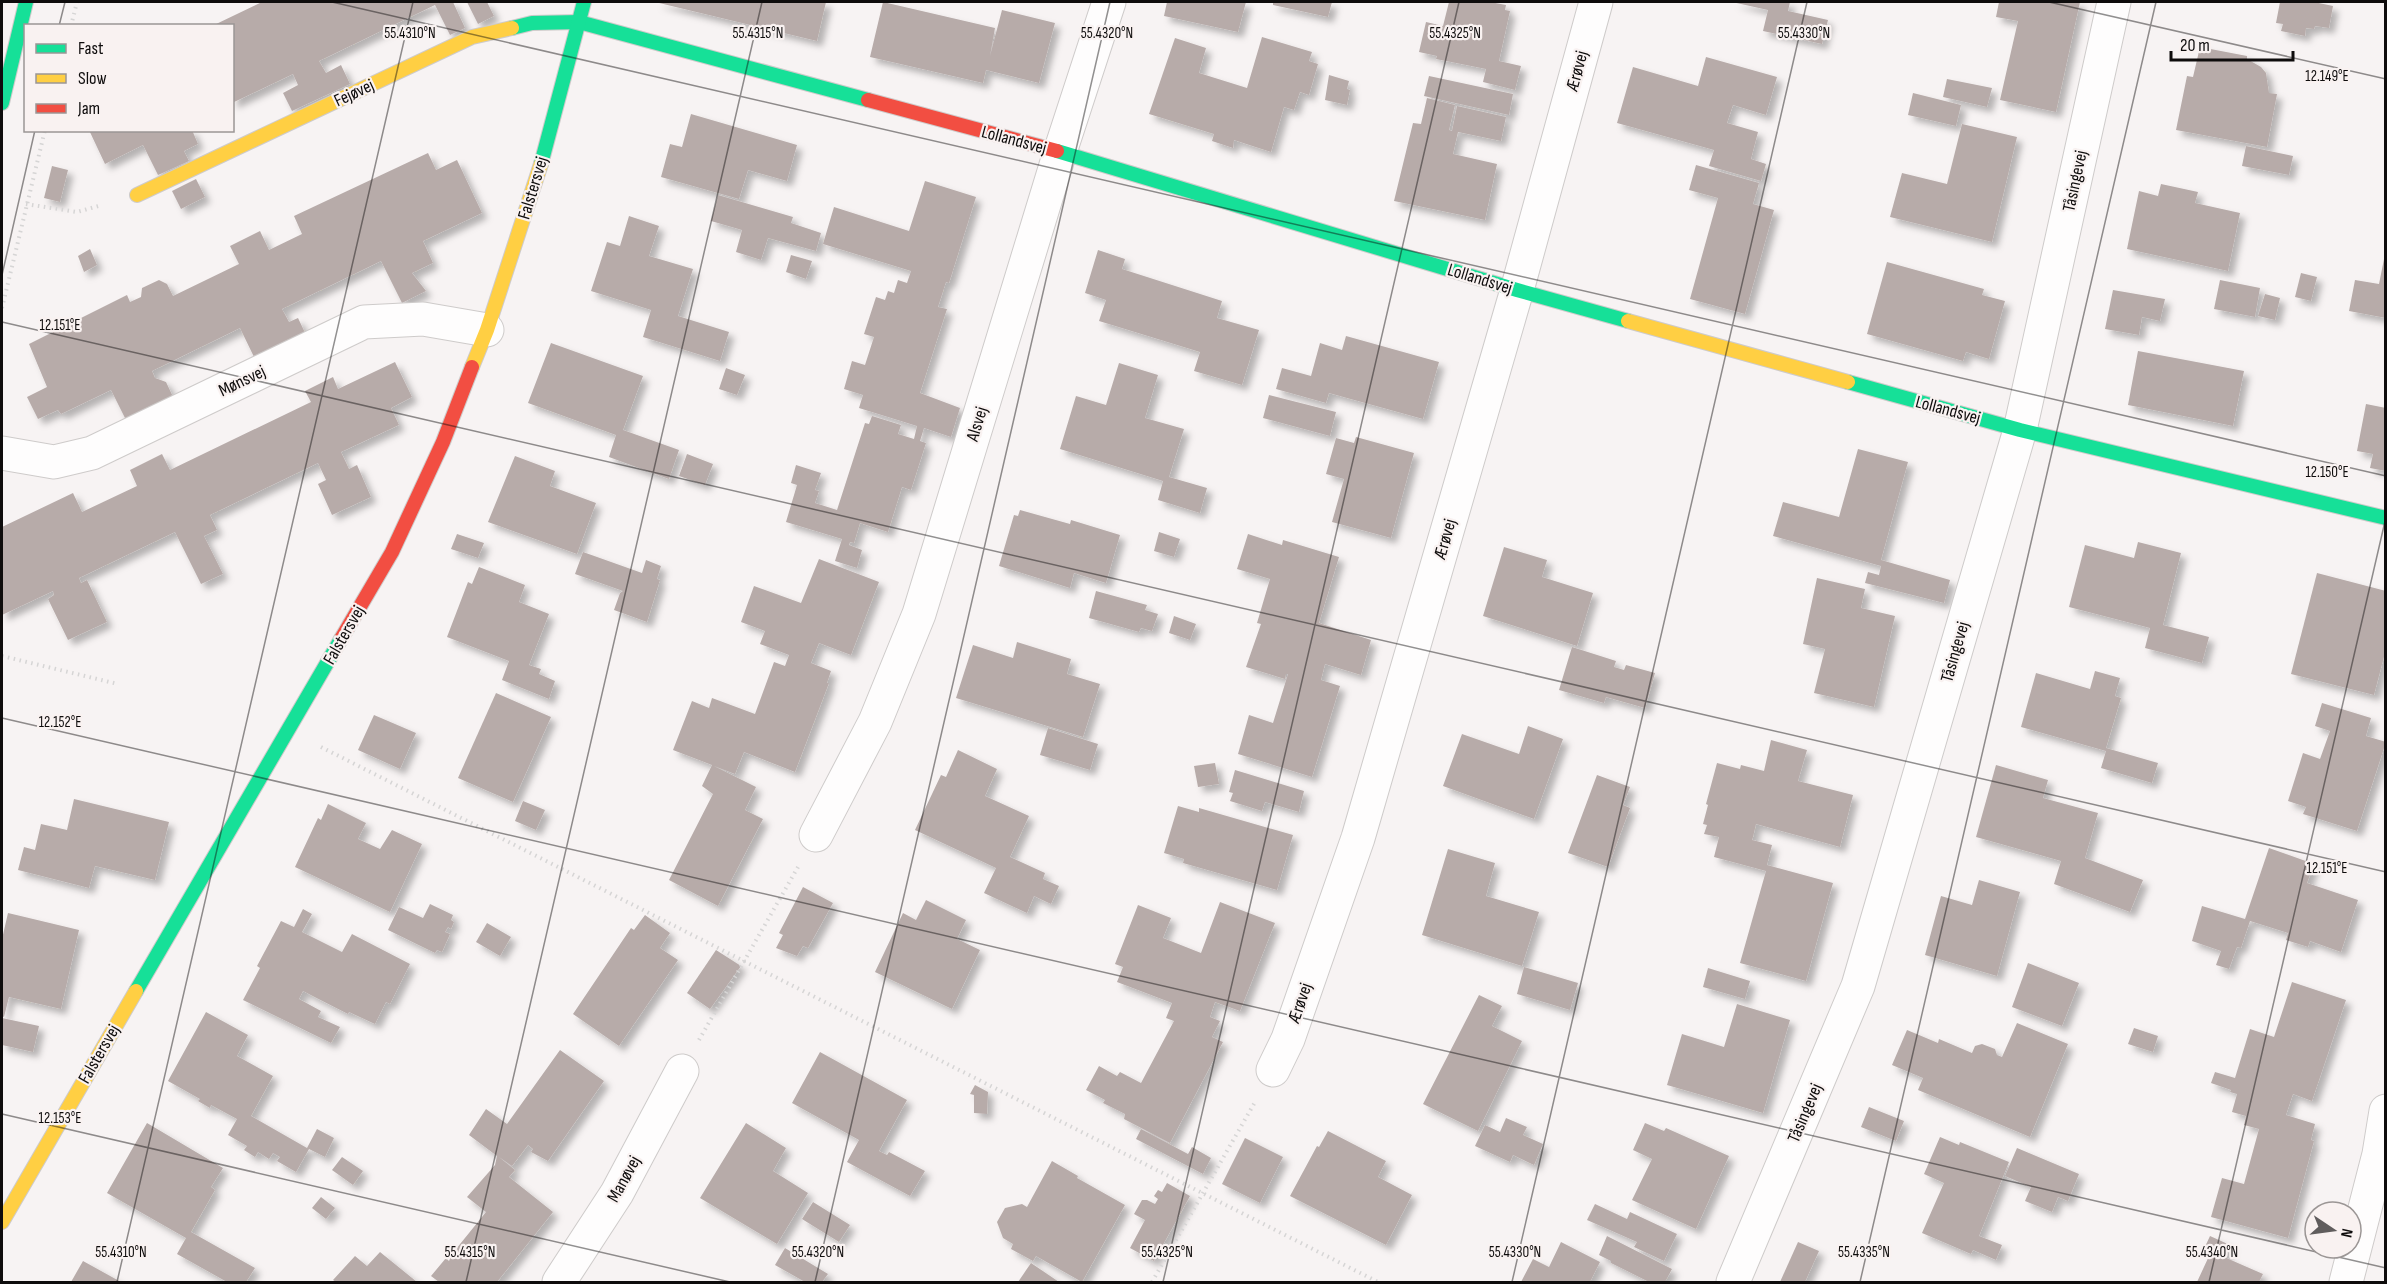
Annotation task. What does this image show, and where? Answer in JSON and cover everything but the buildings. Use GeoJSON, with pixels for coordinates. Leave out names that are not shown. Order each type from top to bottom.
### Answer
{"type":"FeatureCollection","features":[{"type":"Feature","properties":{"kind":"street"},"geometry":{"type":"LineString","coordinates":[[2,103],[26,2]]}},
{"type":"Feature","properties":{"kind":"street","name":"Falstersvej"},"geometry":{"type":"LineString","coordinates":[[2,1222],[392,552],[443,442],[487,330],[533,193],[584,2]]}},
{"type":"Feature","properties":{"kind":"street","name":"Alsvej"},"geometry":{"type":"LineString","coordinates":[[816,835],[875,722],[919,614],[1060,152],[1109,2]]}},
{"type":"Feature","properties":{"kind":"street","name":"Ærøvej"},"geometry":{"type":"LineString","coordinates":[[1273,1070],[1288,1039],[1358,838],[1517,291],[1596,2]]}},
{"type":"Feature","properties":{"kind":"street","name":"Tåsingevej"},"geometry":{"type":"LineString","coordinates":[[1733,1282],[1858,986],[2020,430],[2114,2]]}},
{"type":"Feature","properties":{"kind":"street","name":"Lollandsvej"},"geometry":{"type":"LineString","coordinates":[[579,22],[1060,152],[1517,291],[2020,430],[2385,518]]}},
{"type":"Feature","properties":{"kind":"street","name":"Fejøvej"},"geometry":{"type":"LineString","coordinates":[[137,195],[472,37],[532,23],[579,22]]}},
{"type":"Feature","properties":{"kind":"street","name":"Mønsvej"},"geometry":{"type":"LineString","coordinates":[[2,453],[54,462],[92,453],[364,322],[423,319],[487,330]]}},
{"type":"Feature","properties":{"kind":"street","name":"Manøvej"},"geometry":{"type":"LineString","coordinates":[[559,1282],[617,1193],[681,1071]]}},
{"type":"Feature","properties":{"kind":"street"},"geometry":{"type":"LineString","coordinates":[[2346,1282],[2379,1154],[2385,1111]]}},
{"type":"Feature","properties":{"kind":"path"},"geometry":{"type":"LineString","coordinates":[[70,24],[76,2]]}},
{"type":"Feature","properties":{"kind":"path"},"geometry":{"type":"LineString","coordinates":[[2,308],[44,132]]}},
{"type":"Feature","properties":{"kind":"path"},"geometry":{"type":"LineString","coordinates":[[26,204],[77,212],[137,195]]}},
{"type":"Feature","properties":{"kind":"path"},"geometry":{"type":"LineString","coordinates":[[2,656],[118,684]]}},
{"type":"Feature","properties":{"kind":"path"},"geometry":{"type":"LineString","coordinates":[[288,730],[1378,1282]]}},
{"type":"Feature","properties":{"kind":"path"},"geometry":{"type":"LineString","coordinates":[[681,1071],[816,835]]}},
{"type":"Feature","properties":{"kind":"path"},"geometry":{"type":"LineString","coordinates":[[1152,1282],[1273,1070]]}},
{"type":"Feature","properties":{"kind":"traffic: fast"},"geometry":{"type":"LineString","coordinates":[[2,103],[26,2]]}},
{"type":"Feature","properties":{"kind":"traffic: fast"},"geometry":{"type":"LineString","coordinates":[[541,164],[584,2]]}},
{"type":"Feature","properties":{"kind":"traffic: fast"},"geometry":{"type":"LineString","coordinates":[[512,28],[532,23],[579,22],[868,100]]}},
{"type":"Feature","properties":{"kind":"traffic: fast"},"geometry":{"type":"LineString","coordinates":[[1057,151],[1517,290],[1628,321]]}},
{"type":"Feature","properties":{"kind":"traffic: fast"},"geometry":{"type":"LineString","coordinates":[[1848,382],[2020,430],[2386,518]]}},
{"type":"Feature","properties":{"kind":"traffic: fast"},"geometry":{"type":"LineString","coordinates":[[136,991],[341,639]]}},
{"type":"Feature","properties":{"kind":"traffic: slow"},"geometry":{"type":"LineString","coordinates":[[137,195],[472,37],[512,28]]}},
{"type":"Feature","properties":{"kind":"traffic: slow"},"geometry":{"type":"LineString","coordinates":[[472,367],[487,330],[541,164]]}},
{"type":"Feature","properties":{"kind":"traffic: slow"},"geometry":{"type":"LineString","coordinates":[[1628,321],[1848,382]]}},
{"type":"Feature","properties":{"kind":"traffic: slow"},"geometry":{"type":"LineString","coordinates":[[2,1222],[136,991]]}},
{"type":"Feature","properties":{"kind":"traffic: jam"},"geometry":{"type":"LineString","coordinates":[[868,100],[1057,151]]}},
{"type":"Feature","properties":{"kind":"traffic: jam"},"geometry":{"type":"LineString","coordinates":[[341,639],[392,552],[443,442],[472,367]]}}]}
